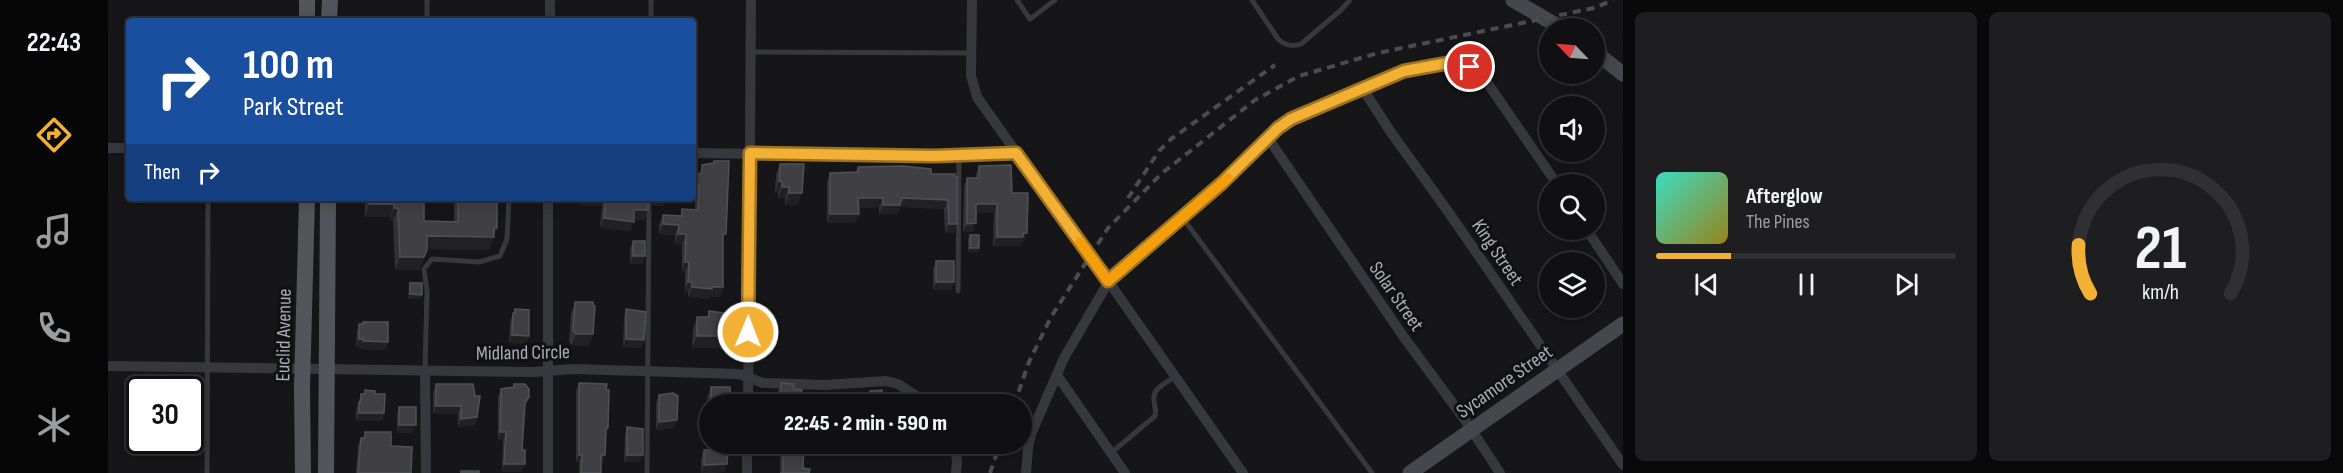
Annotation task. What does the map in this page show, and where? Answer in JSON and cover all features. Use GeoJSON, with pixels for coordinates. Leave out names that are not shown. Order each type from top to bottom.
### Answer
{"type":"FeatureCollection","features":[{"type":"Feature","properties":{"kind":"main road"},"geometry":{"type":"LineString","coordinates":[[307,0],[307,18]]}},
{"type":"Feature","properties":{"kind":"main road"},"geometry":{"type":"LineString","coordinates":[[329,18],[330,0]]}},
{"type":"Feature","properties":{"kind":"main road","name":"Euclid Avenue"},"geometry":{"type":"LineString","coordinates":[[303,473],[307,201]]}},
{"type":"Feature","properties":{"kind":"main road"},"geometry":{"type":"LineString","coordinates":[[326,473],[328,201]]}},
{"type":"Feature","properties":{"kind":"street"},"geometry":{"type":"LineString","coordinates":[[550,0],[550,18]]}},
{"type":"Feature","properties":{"kind":"street"},"geometry":{"type":"LineString","coordinates":[[748,394],[752,0]]}},
{"type":"Feature","properties":{"kind":"street"},"geometry":{"type":"LineString","coordinates":[[972,0],[971,76],[977,97],[1243,473]]}},
{"type":"Feature","properties":{"kind":"street"},"geometry":{"type":"LineString","coordinates":[[1513,0],[1544,18]]}},
{"type":"Feature","properties":{"kind":"street"},"geometry":{"type":"LineString","coordinates":[[1605,60],[1623,74]]}},
{"type":"Feature","properties":{"kind":"street"},"geometry":{"type":"LineString","coordinates":[[1026,473],[1031,434],[1057,375],[1094,303],[1108,281],[1291,119],[1404,71],[1448,63],[1470,67],[1486,81],[1550,174]]}},
{"type":"Feature","properties":{"kind":"street","name":"King Street"},"geometry":{"type":"LineString","coordinates":[[1363,89],[1623,465]]}},
{"type":"Feature","properties":{"kind":"street","name":"Solar Street"},"geometry":{"type":"LineString","coordinates":[[1268,138],[1500,473]]}},
{"type":"Feature","properties":{"kind":"street"},"geometry":{"type":"LineString","coordinates":[[108,148],[126,148]]}},
{"type":"Feature","properties":{"kind":"street"},"geometry":{"type":"LineString","coordinates":[[696,153],[959,155],[1016,153]]}},
{"type":"Feature","properties":{"kind":"street"},"geometry":{"type":"LineString","coordinates":[[548,201],[548,473]]}},
{"type":"Feature","properties":{"kind":"street"},"geometry":{"type":"LineString","coordinates":[[1594,240],[1623,284]]}},
{"type":"Feature","properties":{"kind":"street","name":"Sycamore Street"},"geometry":{"type":"LineString","coordinates":[[1410,473],[1623,324]]}},
{"type":"Feature","properties":{"kind":"street","name":"Midland Circle"},"geometry":{"type":"LineString","coordinates":[[108,366],[534,372],[548,370],[649,371],[739,374],[763,383],[825,385],[886,381],[898,384],[913,394]]}},
{"type":"Feature","properties":{"kind":"street"},"geometry":{"type":"LineString","coordinates":[[425,370],[426,473]]}},
{"type":"Feature","properties":{"kind":"street"},"geometry":{"type":"LineString","coordinates":[[1057,375],[1125,473]]}},
{"type":"Feature","properties":{"kind":"street"},"geometry":{"type":"LineString","coordinates":[[747,454],[747,473]]}},
{"type":"Feature","properties":{"kind":"street"},"geometry":{"type":"LineString","coordinates":[[956,454],[956,473]]}},
{"type":"Feature","properties":{"kind":"lane"},"geometry":{"type":"LineString","coordinates":[[427,0],[427,18]]}},
{"type":"Feature","properties":{"kind":"lane"},"geometry":{"type":"LineString","coordinates":[[651,0],[651,18]]}},
{"type":"Feature","properties":{"kind":"lane"},"geometry":{"type":"LineString","coordinates":[[1017,0],[1030,19],[1054,0]]}},
{"type":"Feature","properties":{"kind":"lane"},"geometry":{"type":"LineString","coordinates":[[1252,0],[1278,39],[1282,43],[1294,46],[1301,44],[1350,0]]}},
{"type":"Feature","properties":{"kind":"lane"},"geometry":{"type":"LineString","coordinates":[[751,52],[971,52]]}},
{"type":"Feature","properties":{"kind":"lane"},"geometry":{"type":"LineString","coordinates":[[958,291],[959,155]]}},
{"type":"Feature","properties":{"kind":"lane"},"geometry":{"type":"LineString","coordinates":[[207,473],[208,201]]}},
{"type":"Feature","properties":{"kind":"lane"},"geometry":{"type":"LineString","coordinates":[[425,370],[427,291],[424,269],[432,259],[479,262],[500,256],[507,239],[509,201]]}},
{"type":"Feature","properties":{"kind":"lane"},"geometry":{"type":"LineString","coordinates":[[647,473],[649,201]]}},
{"type":"Feature","properties":{"kind":"lane"},"geometry":{"type":"LineString","coordinates":[[1182,217],[1372,473]]}},
{"type":"Feature","properties":{"kind":"lane"},"geometry":{"type":"LineString","coordinates":[[1111,453],[1155,416],[1154,395],[1156,390],[1176,376]]}},
{"type":"Feature","properties":{"kind":"building"},"geometry":{"type":"Polygon","coordinates":[[[714,161],[729,161],[726,234],[723,234],[723,287],[712,287],[712,289],[692,287],[692,282],[688,282],[689,262],[685,262],[686,234],[678,234],[679,225],[663,224],[663,215],[682,216],[682,209],[698,210],[699,185],[696,185],[696,173],[702,174],[702,165],[714,163],[714,161]]]}},
{"type":"Feature","properties":{"kind":"building"},"geometry":{"type":"Polygon","coordinates":[[[780,164],[804,164],[802,193],[789,193],[789,187],[782,187],[782,182],[779,181],[780,164]]]}},
{"type":"Feature","properties":{"kind":"building"},"geometry":{"type":"Polygon","coordinates":[[[1011,165],[1012,193],[1028,193],[1027,233],[1023,233],[1023,237],[997,237],[997,204],[976,204],[976,223],[967,224],[967,178],[979,178],[979,166],[1011,165]]]}},
{"type":"Feature","properties":{"kind":"building"},"geometry":{"type":"Polygon","coordinates":[[[903,166],[931,169],[931,174],[955,174],[957,177],[957,224],[949,224],[948,200],[902,198],[900,205],[883,205],[883,198],[858,198],[859,214],[830,214],[830,173],[858,172],[858,167],[903,166]]]}},
{"type":"Feature","properties":{"kind":"building"},"geometry":{"type":"Polygon","coordinates":[[[369,201],[424,201],[424,221],[458,222],[458,201],[497,201],[497,228],[494,228],[494,237],[427,236],[427,250],[424,257],[400,257],[398,208],[394,208],[394,204],[369,204],[369,201]]]}},
{"type":"Feature","properties":{"kind":"building"},"geometry":{"type":"Polygon","coordinates":[[[605,201],[648,201],[648,210],[634,210],[634,222],[604,218],[605,201]]]}},
{"type":"Feature","properties":{"kind":"building"},"geometry":{"type":"Polygon","coordinates":[[[970,235],[979,235],[979,248],[970,248],[970,235]]]}},
{"type":"Feature","properties":{"kind":"building"},"geometry":{"type":"Polygon","coordinates":[[[633,241],[645,241],[645,256],[633,256],[633,241]]]}},
{"type":"Feature","properties":{"kind":"building"},"geometry":{"type":"Polygon","coordinates":[[[936,261],[954,261],[954,282],[936,282],[936,261]]]}},
{"type":"Feature","properties":{"kind":"building"},"geometry":{"type":"Polygon","coordinates":[[[410,283],[422,283],[422,295],[410,294],[410,283]]]}},
{"type":"Feature","properties":{"kind":"building"},"geometry":{"type":"Polygon","coordinates":[[[575,302],[593,302],[595,306],[593,334],[576,334],[573,330],[575,302]]]}},
{"type":"Feature","properties":{"kind":"building"},"geometry":{"type":"Polygon","coordinates":[[[515,309],[529,310],[529,336],[512,335],[515,309]]]}},
{"type":"Feature","properties":{"kind":"building"},"geometry":{"type":"Polygon","coordinates":[[[626,309],[646,312],[644,340],[626,339],[626,309]]]}},
{"type":"Feature","properties":{"kind":"building"},"geometry":{"type":"Polygon","coordinates":[[[709,311],[731,314],[730,336],[697,336],[697,317],[709,317],[709,311]]]}},
{"type":"Feature","properties":{"kind":"building"},"geometry":{"type":"Polygon","coordinates":[[[363,322],[388,322],[388,342],[359,339],[359,324],[364,324],[363,322]]]}},
{"type":"Feature","properties":{"kind":"building"},"geometry":{"type":"Polygon","coordinates":[[[579,383],[607,384],[606,390],[609,390],[608,428],[606,429],[605,455],[601,455],[601,473],[581,473],[579,383]]]}},
{"type":"Feature","properties":{"kind":"building"},"geometry":{"type":"Polygon","coordinates":[[[781,383],[794,384],[793,389],[802,390],[802,394],[780,394],[781,383]]]}},
{"type":"Feature","properties":{"kind":"building"},"geometry":{"type":"Polygon","coordinates":[[[436,384],[473,384],[475,396],[480,396],[477,417],[461,419],[461,406],[436,406],[436,384]]]}},
{"type":"Feature","properties":{"kind":"building"},"geometry":{"type":"Polygon","coordinates":[[[514,384],[525,384],[529,389],[529,397],[525,403],[522,450],[525,450],[525,464],[504,464],[506,432],[500,432],[501,389],[514,387],[514,384]]]}},
{"type":"Feature","properties":{"kind":"building"},"geometry":{"type":"Polygon","coordinates":[[[711,387],[730,387],[730,394],[711,394],[711,387]]]}},
{"type":"Feature","properties":{"kind":"building"},"geometry":{"type":"Polygon","coordinates":[[[365,390],[375,391],[375,394],[385,394],[384,413],[359,413],[361,394],[365,394],[365,390]]]}},
{"type":"Feature","properties":{"kind":"building"},"geometry":{"type":"Polygon","coordinates":[[[882,390],[883,394],[870,394],[870,391],[882,390]]]}},
{"type":"Feature","properties":{"kind":"building"},"geometry":{"type":"Polygon","coordinates":[[[673,393],[678,396],[677,420],[659,422],[659,395],[673,393]]]}},
{"type":"Feature","properties":{"kind":"building"},"geometry":{"type":"Polygon","coordinates":[[[399,407],[416,407],[416,425],[399,425],[399,407]]]}},
{"type":"Feature","properties":{"kind":"building"},"geometry":{"type":"Polygon","coordinates":[[[627,427],[643,429],[643,455],[627,455],[627,427]]]}},
{"type":"Feature","properties":{"kind":"building"},"geometry":{"type":"Polygon","coordinates":[[[365,432],[391,432],[391,446],[412,447],[411,473],[358,473],[361,438],[365,438],[365,432]]]}},
{"type":"Feature","properties":{"kind":"building"},"geometry":{"type":"Polygon","coordinates":[[[704,454],[728,454],[727,464],[704,465],[704,454]]]}},
{"type":"Feature","properties":{"kind":"building"},"geometry":{"type":"Polygon","coordinates":[[[783,454],[804,454],[803,468],[810,469],[809,473],[783,473],[783,454]]]}},
{"type":"Feature","properties":{"kind":"building"},"geometry":{"type":"Polygon","coordinates":[[[461,471],[479,471],[479,473],[461,473],[461,471]]]}},
{"type":"Feature","properties":{"kind":"railway"},"geometry":{"type":"LineString","coordinates":[[1018,394],[1029,362],[1051,317],[1108,228],[1161,174],[1255,100],[1299,76],[1378,53],[1594,8],[1613,0]]}},
{"type":"Feature","properties":{"kind":"railway"},"geometry":{"type":"LineString","coordinates":[[1128,198],[1159,151],[1171,139],[1275,65]]}},
{"type":"Feature","properties":{"kind":"railway"},"geometry":{"type":"LineString","coordinates":[[990,473],[997,454]]}},
{"type":"Feature","properties":{"kind":"slow traffic"},"geometry":{"type":"LineString","coordinates":[[1080,242],[1108,281],[1228,178]]}},
{"type":"Feature","properties":{"kind":"route"},"geometry":{"type":"LineString","coordinates":[[748,332],[750,153],[934,156],[1016,153],[1108,281],[1222,183],[1278,128],[1291,119],[1404,71],[1448,63],[1470,67]]}}]}
